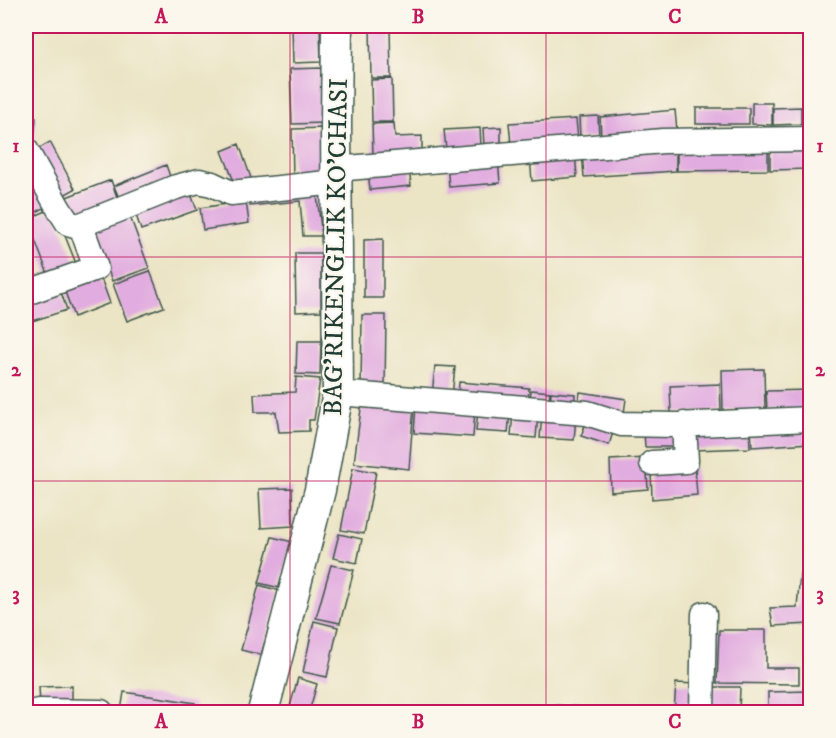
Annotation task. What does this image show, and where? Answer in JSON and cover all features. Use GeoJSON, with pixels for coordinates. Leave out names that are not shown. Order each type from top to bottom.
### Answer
{"type":"FeatureCollection","features":[{"type":"Feature","properties":{"kind":"main road","name":"BAG'RIKENGLIK KO'CHASI"},"geometry":{"type":"LineString","coordinates":[[263,712],[320,490],[338,393],[337,26]]}},
{"type":"Feature","properties":{"kind":"street"},"geometry":{"type":"LineString","coordinates":[[26,150],[68,223],[81,226],[176,187],[199,182],[212,184],[231,193],[336,176],[663,141],[810,139]]}},
{"type":"Feature","properties":{"kind":"street"},"geometry":{"type":"LineString","coordinates":[[26,293],[96,268],[81,226]]}},
{"type":"Feature","properties":{"kind":"street"},"geometry":{"type":"LineString","coordinates":[[338,393],[587,413],[622,424],[810,419]]}},
{"type":"Feature","properties":{"kind":"street"},"geometry":{"type":"LineString","coordinates":[[652,463],[686,461],[684,424]]}},
{"type":"Feature","properties":{"kind":"street"},"geometry":{"type":"LineString","coordinates":[[702,712],[704,614]]}},
{"type":"Feature","properties":{"kind":"street"},"geometry":{"type":"LineString","coordinates":[[34,712],[101,712]]}},
{"type":"Feature","properties":{"kind":"building"},"geometry":{"type":"Polygon","coordinates":[[[292,26],[320,26],[321,62],[293,63],[292,26]]]}},
{"type":"Feature","properties":{"kind":"building"},"geometry":{"type":"Polygon","coordinates":[[[370,26],[390,26],[391,78],[371,78],[370,26]]]}},
{"type":"Feature","properties":{"kind":"building"},"geometry":{"type":"Polygon","coordinates":[[[321,68],[323,123],[292,124],[290,69],[321,68]]]}},
{"type":"Feature","properties":{"kind":"building"},"geometry":{"type":"Polygon","coordinates":[[[392,79],[393,122],[372,122],[371,80],[392,79]]]}},
{"type":"Feature","properties":{"kind":"building"},"geometry":{"type":"Polygon","coordinates":[[[752,103],[772,103],[772,125],[752,124],[752,103]]]}},
{"type":"Feature","properties":{"kind":"building"},"geometry":{"type":"Polygon","coordinates":[[[801,107],[801,124],[773,125],[773,108],[801,107]]]}},
{"type":"Feature","properties":{"kind":"building"},"geometry":{"type":"Polygon","coordinates":[[[696,108],[749,108],[749,124],[696,124],[696,108]]]}},
{"type":"Feature","properties":{"kind":"building"},"geometry":{"type":"Polygon","coordinates":[[[802,108],[810,108],[810,125],[802,125],[802,108]]]}},
{"type":"Feature","properties":{"kind":"building"},"geometry":{"type":"Polygon","coordinates":[[[675,110],[677,131],[601,137],[600,117],[675,110]]]}},
{"type":"Feature","properties":{"kind":"building"},"geometry":{"type":"Polygon","coordinates":[[[598,116],[599,137],[580,138],[579,117],[598,116]]]}},
{"type":"Feature","properties":{"kind":"building"},"geometry":{"type":"Polygon","coordinates":[[[26,117],[36,118],[34,141],[26,140],[26,117]]]}},
{"type":"Feature","properties":{"kind":"building"},"geometry":{"type":"Polygon","coordinates":[[[576,119],[578,140],[511,144],[509,123],[576,119]]]}},
{"type":"Feature","properties":{"kind":"building"},"geometry":{"type":"Polygon","coordinates":[[[394,123],[395,137],[422,136],[422,152],[373,154],[372,124],[394,123]]]}},
{"type":"Feature","properties":{"kind":"building"},"geometry":{"type":"Polygon","coordinates":[[[501,127],[501,145],[484,147],[483,128],[501,127]]]}},
{"type":"Feature","properties":{"kind":"building"},"geometry":{"type":"Polygon","coordinates":[[[323,128],[324,177],[293,178],[292,129],[323,128]]]}},
{"type":"Feature","properties":{"kind":"building"},"geometry":{"type":"Polygon","coordinates":[[[480,128],[481,146],[446,149],[444,130],[480,128]]]}},
{"type":"Feature","properties":{"kind":"building"},"geometry":{"type":"Polygon","coordinates":[[[50,142],[75,189],[62,196],[36,150],[50,142]]]}},
{"type":"Feature","properties":{"kind":"building"},"geometry":{"type":"Polygon","coordinates":[[[239,144],[251,178],[235,184],[222,151],[239,144]]]}},
{"type":"Feature","properties":{"kind":"building"},"geometry":{"type":"Polygon","coordinates":[[[768,144],[768,170],[677,171],[677,146],[768,144]]]}},
{"type":"Feature","properties":{"kind":"building"},"geometry":{"type":"Polygon","coordinates":[[[770,144],[810,144],[810,169],[770,170],[770,144]]]}},
{"type":"Feature","properties":{"kind":"building"},"geometry":{"type":"Polygon","coordinates":[[[676,146],[676,171],[584,177],[582,152],[676,146]]]}},
{"type":"Feature","properties":{"kind":"building"},"geometry":{"type":"Polygon","coordinates":[[[575,153],[577,177],[532,181],[530,157],[575,153]]]}},
{"type":"Feature","properties":{"kind":"building"},"geometry":{"type":"Polygon","coordinates":[[[26,159],[51,204],[33,214],[26,200],[26,159]]]}},
{"type":"Feature","properties":{"kind":"building"},"geometry":{"type":"Polygon","coordinates":[[[498,159],[500,183],[449,187],[447,163],[498,159]]]}},
{"type":"Feature","properties":{"kind":"building"},"geometry":{"type":"Polygon","coordinates":[[[166,165],[173,185],[122,205],[114,186],[166,165]]]}},
{"type":"Feature","properties":{"kind":"building"},"geometry":{"type":"Polygon","coordinates":[[[409,166],[411,186],[370,190],[368,170],[409,166]]]}},
{"type":"Feature","properties":{"kind":"building"},"geometry":{"type":"Polygon","coordinates":[[[111,180],[120,206],[76,222],[64,198],[111,180]]]}},
{"type":"Feature","properties":{"kind":"building"},"geometry":{"type":"Polygon","coordinates":[[[316,188],[322,236],[303,236],[300,201],[250,206],[248,196],[316,188]]]}},
{"type":"Feature","properties":{"kind":"building"},"geometry":{"type":"Polygon","coordinates":[[[189,189],[197,210],[141,230],[134,209],[189,189]]]}},
{"type":"Feature","properties":{"kind":"building"},"geometry":{"type":"Polygon","coordinates":[[[246,201],[249,223],[203,230],[200,208],[246,201]]]}},
{"type":"Feature","properties":{"kind":"building"},"geometry":{"type":"Polygon","coordinates":[[[54,208],[79,271],[51,282],[27,219],[54,208]]]}},
{"type":"Feature","properties":{"kind":"building"},"geometry":{"type":"Polygon","coordinates":[[[128,211],[149,268],[112,281],[92,224],[128,211]]]}},
{"type":"Feature","properties":{"kind":"building"},"geometry":{"type":"Polygon","coordinates":[[[383,239],[383,298],[364,298],[364,240],[383,239]]]}},
{"type":"Feature","properties":{"kind":"building"},"geometry":{"type":"Polygon","coordinates":[[[295,253],[321,253],[321,311],[296,312],[295,253]]]}},
{"type":"Feature","properties":{"kind":"building"},"geometry":{"type":"Polygon","coordinates":[[[98,270],[110,303],[74,317],[62,283],[98,270]]]}},
{"type":"Feature","properties":{"kind":"building"},"geometry":{"type":"Polygon","coordinates":[[[150,271],[164,307],[127,321],[113,284],[150,271]]]}},
{"type":"Feature","properties":{"kind":"building"},"geometry":{"type":"Polygon","coordinates":[[[59,286],[67,310],[26,323],[26,296],[59,286]]]}},
{"type":"Feature","properties":{"kind":"building"},"geometry":{"type":"Polygon","coordinates":[[[362,315],[386,315],[385,389],[361,389],[362,315]]]}},
{"type":"Feature","properties":{"kind":"building"},"geometry":{"type":"Polygon","coordinates":[[[297,341],[321,341],[320,375],[296,374],[297,341]]]}},
{"type":"Feature","properties":{"kind":"building"},"geometry":{"type":"Polygon","coordinates":[[[435,366],[455,367],[452,396],[432,395],[435,366]]]}},
{"type":"Feature","properties":{"kind":"building"},"geometry":{"type":"Polygon","coordinates":[[[764,369],[765,410],[723,411],[722,370],[764,369]]]}},
{"type":"Feature","properties":{"kind":"building"},"geometry":{"type":"Polygon","coordinates":[[[296,377],[320,379],[314,420],[309,420],[309,431],[279,432],[276,412],[255,412],[254,394],[295,392],[296,377]]]}},
{"type":"Feature","properties":{"kind":"building"},"geometry":{"type":"Polygon","coordinates":[[[459,382],[529,388],[528,403],[458,397],[459,382]]]}},
{"type":"Feature","properties":{"kind":"building"},"geometry":{"type":"Polygon","coordinates":[[[720,384],[721,411],[671,413],[670,386],[720,384]]]}},
{"type":"Feature","properties":{"kind":"building"},"geometry":{"type":"Polygon","coordinates":[[[531,390],[550,392],[549,403],[530,402],[531,390]]]}},
{"type":"Feature","properties":{"kind":"building"},"geometry":{"type":"Polygon","coordinates":[[[810,390],[810,408],[767,410],[766,391],[810,390]]]}},
{"type":"Feature","properties":{"kind":"building"},"geometry":{"type":"Polygon","coordinates":[[[551,392],[575,394],[574,406],[550,404],[551,392]]]}},
{"type":"Feature","properties":{"kind":"building"},"geometry":{"type":"Polygon","coordinates":[[[580,392],[626,399],[624,413],[578,406],[580,392]]]}},
{"type":"Feature","properties":{"kind":"building"},"geometry":{"type":"Polygon","coordinates":[[[362,401],[414,405],[409,469],[354,463],[362,401]]]}},
{"type":"Feature","properties":{"kind":"building"},"geometry":{"type":"Polygon","coordinates":[[[416,405],[475,410],[473,437],[414,433],[416,405]]]}},
{"type":"Feature","properties":{"kind":"building"},"geometry":{"type":"Polygon","coordinates":[[[478,410],[510,412],[508,433],[476,431],[478,410]]]}},
{"type":"Feature","properties":{"kind":"building"},"geometry":{"type":"Polygon","coordinates":[[[513,412],[538,414],[536,438],[511,436],[513,412]]]}},
{"type":"Feature","properties":{"kind":"building"},"geometry":{"type":"Polygon","coordinates":[[[542,414],[576,417],[574,440],[540,438],[542,414]]]}},
{"type":"Feature","properties":{"kind":"building"},"geometry":{"type":"Polygon","coordinates":[[[587,420],[614,429],[609,445],[581,436],[587,420]]]}},
{"type":"Feature","properties":{"kind":"building"},"geometry":{"type":"Polygon","coordinates":[[[810,424],[810,443],[752,447],[751,428],[810,424]]]}},
{"type":"Feature","properties":{"kind":"building"},"geometry":{"type":"Polygon","coordinates":[[[749,428],[750,448],[694,450],[693,430],[749,428]]]}},
{"type":"Feature","properties":{"kind":"building"},"geometry":{"type":"Polygon","coordinates":[[[644,431],[678,431],[678,447],[645,447],[644,431]]]}},
{"type":"Feature","properties":{"kind":"building"},"geometry":{"type":"Polygon","coordinates":[[[646,458],[648,489],[611,492],[610,460],[646,458]]]}},
{"type":"Feature","properties":{"kind":"building"},"geometry":{"type":"Polygon","coordinates":[[[353,468],[376,472],[364,534],[341,530],[353,468]]]}},
{"type":"Feature","properties":{"kind":"building"},"geometry":{"type":"Polygon","coordinates":[[[695,468],[697,495],[652,499],[651,471],[695,468]]]}},
{"type":"Feature","properties":{"kind":"building"},"geometry":{"type":"Polygon","coordinates":[[[292,488],[293,526],[261,528],[259,489],[292,488]]]}},
{"type":"Feature","properties":{"kind":"building"},"geometry":{"type":"Polygon","coordinates":[[[804,511],[810,511],[810,566],[809,566],[804,511]]]}},
{"type":"Feature","properties":{"kind":"building"},"geometry":{"type":"Polygon","coordinates":[[[339,534],[362,539],[357,563],[333,558],[339,534]]]}},
{"type":"Feature","properties":{"kind":"building"},"geometry":{"type":"Polygon","coordinates":[[[272,537],[293,542],[280,588],[259,583],[272,537]]]}},
{"type":"Feature","properties":{"kind":"building"},"geometry":{"type":"Polygon","coordinates":[[[331,565],[354,570],[340,623],[316,618],[331,565]]]}},
{"type":"Feature","properties":{"kind":"building"},"geometry":{"type":"Polygon","coordinates":[[[800,574],[810,575],[810,624],[773,626],[770,608],[797,607],[800,574]]]}},
{"type":"Feature","properties":{"kind":"building"},"geometry":{"type":"Polygon","coordinates":[[[259,585],[280,591],[261,655],[241,650],[259,585]]]}},
{"type":"Feature","properties":{"kind":"building"},"geometry":{"type":"Polygon","coordinates":[[[314,621],[338,627],[327,677],[303,672],[314,621]]]}},
{"type":"Feature","properties":{"kind":"building"},"geometry":{"type":"Polygon","coordinates":[[[719,630],[766,630],[766,668],[799,668],[799,684],[717,683],[719,630]]]}},
{"type":"Feature","properties":{"kind":"building"},"geometry":{"type":"Polygon","coordinates":[[[298,678],[317,684],[309,712],[289,710],[298,678]]]}},
{"type":"Feature","properties":{"kind":"building"},"geometry":{"type":"Polygon","coordinates":[[[676,683],[696,684],[694,712],[674,712],[676,683]]]}},
{"type":"Feature","properties":{"kind":"building"},"geometry":{"type":"Polygon","coordinates":[[[72,686],[72,704],[40,704],[39,687],[72,686]]]}},
{"type":"Feature","properties":{"kind":"building"},"geometry":{"type":"Polygon","coordinates":[[[712,687],[740,687],[739,712],[711,712],[712,687]]]}},
{"type":"Feature","properties":{"kind":"building"},"geometry":{"type":"Polygon","coordinates":[[[810,691],[810,712],[768,712],[768,692],[810,691]]]}},
{"type":"Feature","properties":{"kind":"building"},"geometry":{"type":"Polygon","coordinates":[[[124,692],[195,703],[194,712],[121,711],[124,692]]]}},
{"type":"Feature","properties":{"kind":"building"},"geometry":{"type":"Polygon","coordinates":[[[553,705],[595,708],[595,712],[553,712],[553,705]]]}}]}
